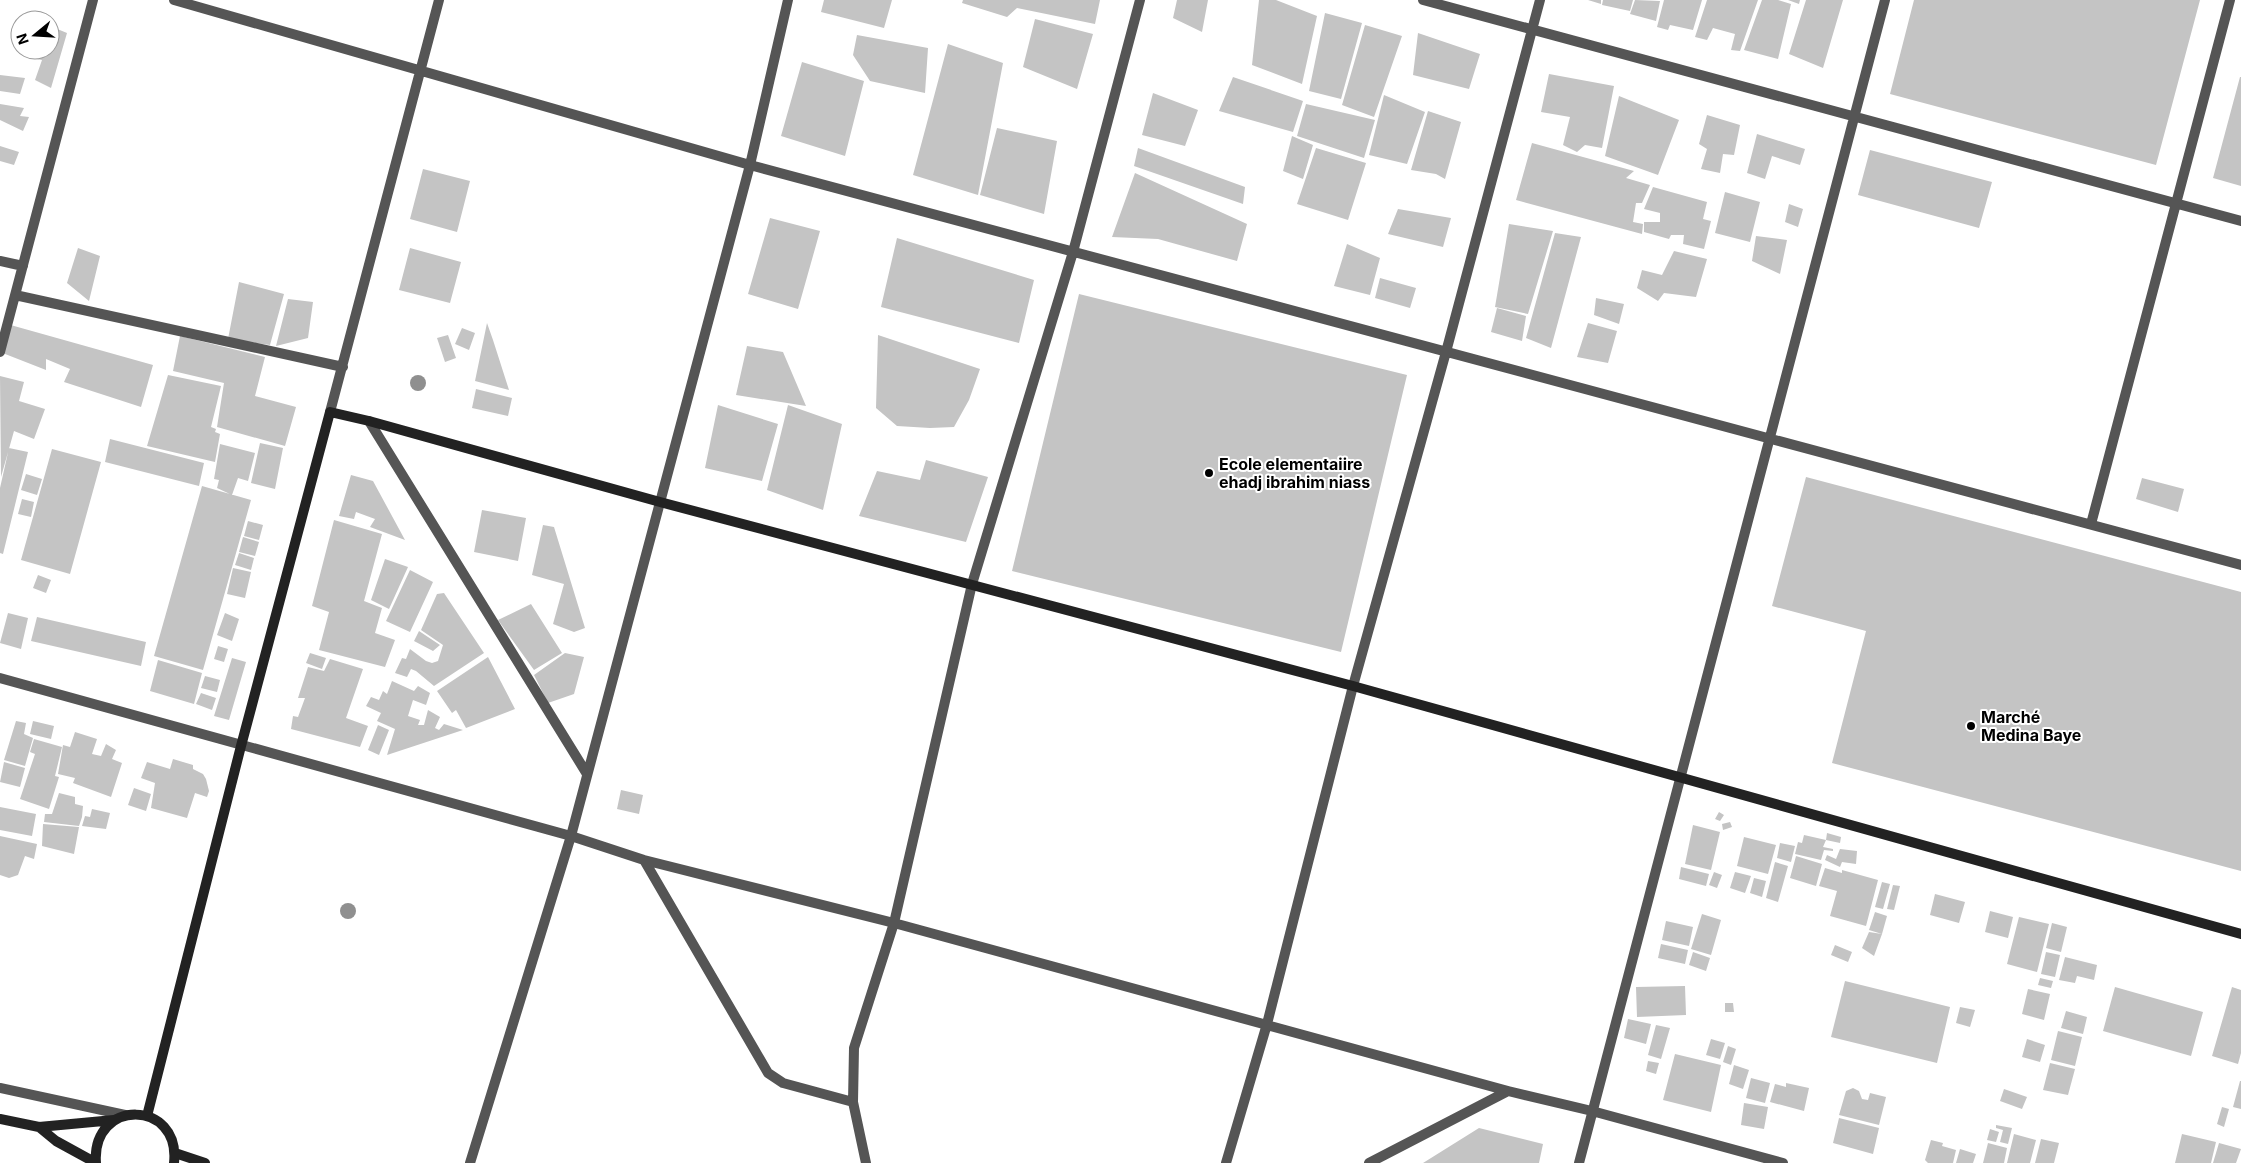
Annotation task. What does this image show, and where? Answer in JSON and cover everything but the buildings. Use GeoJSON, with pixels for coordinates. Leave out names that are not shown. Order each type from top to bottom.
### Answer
{"type":"FeatureCollection","features":[{"type":"Feature","properties":{"kind":"street"},"geometry":{"type":"LineString","coordinates":[[0,352],[93,0]]}},
{"type":"Feature","properties":{"kind":"street"},"geometry":{"type":"LineString","coordinates":[[174,0],[750,165],[2241,565]]}},
{"type":"Feature","properties":{"kind":"street"},"geometry":{"type":"LineString","coordinates":[[147,1116],[240,746],[343,367],[439,0]]}},
{"type":"Feature","properties":{"kind":"street"},"geometry":{"type":"LineString","coordinates":[[470,1163],[571,836],[750,165],[788,0]]}},
{"type":"Feature","properties":{"kind":"street"},"geometry":{"type":"LineString","coordinates":[[866,1163],[853,1102],[854,1048],[894,923],[972,584],[1073,252],[1140,0]]}},
{"type":"Feature","properties":{"kind":"street"},"geometry":{"type":"LineString","coordinates":[[1422,0],[2241,221]]}},
{"type":"Feature","properties":{"kind":"street"},"geometry":{"type":"LineString","coordinates":[[1226,1163],[1267,1024],[1353,686],[1446,352],[1540,0]]}},
{"type":"Feature","properties":{"kind":"street"},"geometry":{"type":"LineString","coordinates":[[1579,1163],[1886,0]]}},
{"type":"Feature","properties":{"kind":"street"},"geometry":{"type":"LineString","coordinates":[[2091,524],[2230,0]]}},
{"type":"Feature","properties":{"kind":"street"},"geometry":{"type":"LineString","coordinates":[[0,261],[23,266]]}},
{"type":"Feature","properties":{"kind":"street"},"geometry":{"type":"LineString","coordinates":[[15,295],[343,367]]}},
{"type":"Feature","properties":{"kind":"street"},"geometry":{"type":"LineString","coordinates":[[330,412],[369,421],[660,502],[1353,686],[2241,934]]}},
{"type":"Feature","properties":{"kind":"street"},"geometry":{"type":"LineString","coordinates":[[369,421],[587,774]]}},
{"type":"Feature","properties":{"kind":"street"},"geometry":{"type":"LineString","coordinates":[[0,678],[240,746],[571,836],[644,860],[894,923],[1508,1091],[1782,1163]]}},
{"type":"Feature","properties":{"kind":"street"},"geometry":{"type":"LineString","coordinates":[[644,860],[768,1073],[783,1083],[853,1102]]}},
{"type":"Feature","properties":{"kind":"street"},"geometry":{"type":"LineString","coordinates":[[0,1088],[125,1115],[147,1116],[158,1121],[167,1130],[173,1140],[174,1158],[205,1163]]}},
{"type":"Feature","properties":{"kind":"street"},"geometry":{"type":"LineString","coordinates":[[1369,1163],[1508,1091]]}},
{"type":"Feature","properties":{"kind":"street"},"geometry":{"type":"LineString","coordinates":[[96,1163],[95,1150],[98,1139],[105,1128],[114,1120],[125,1115]]}},
{"type":"Feature","properties":{"kind":"street"},"geometry":{"type":"LineString","coordinates":[[0,1118],[39,1127],[114,1120]]}},
{"type":"Feature","properties":{"kind":"street"},"geometry":{"type":"LineString","coordinates":[[39,1127],[56,1141],[96,1163]]}},
{"type":"Feature","properties":{"kind":"place","name":"Ecole elementaiire ehadj ibrahim niass"},"geometry":{"type":"Point","coordinates":[1209,473]}},
{"type":"Feature","properties":{"kind":"place","name":"Marché Medina Baye"},"geometry":{"type":"Point","coordinates":[1971,726]}}]}
